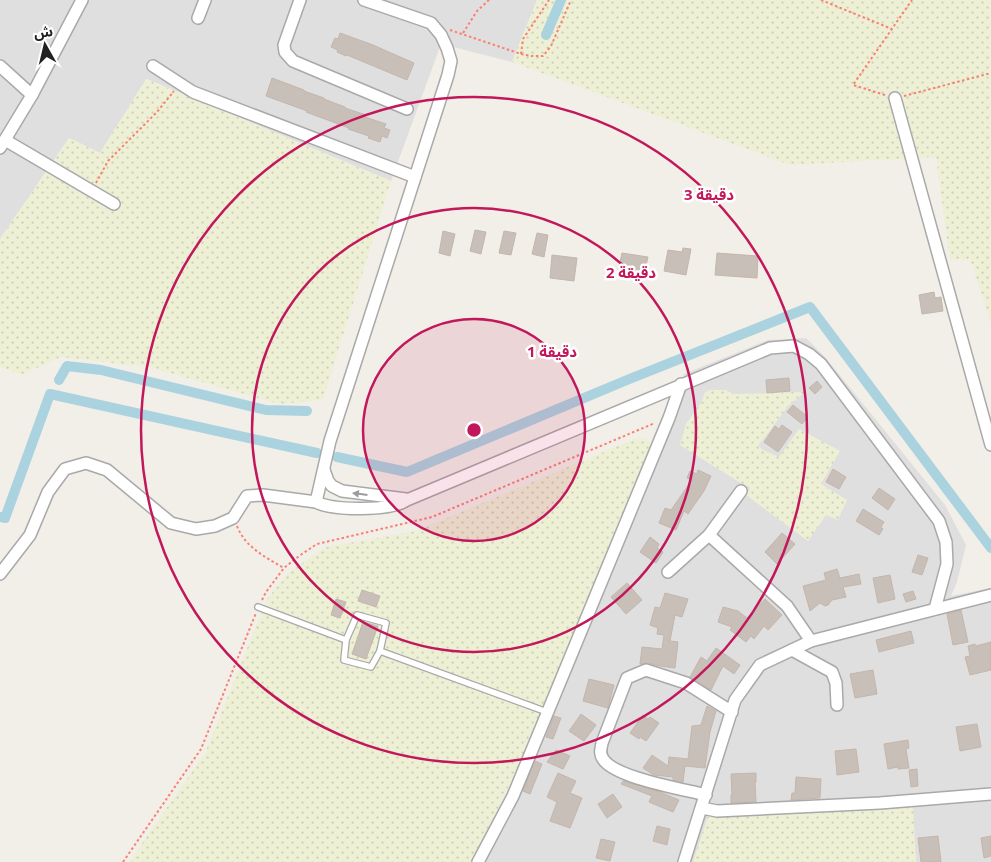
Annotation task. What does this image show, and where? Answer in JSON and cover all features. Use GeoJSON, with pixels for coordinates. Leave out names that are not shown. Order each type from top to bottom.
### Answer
{"type":"FeatureCollection","features":[{"type":"Feature","properties":{"kind":"street"},"geometry":{"type":"LineString","coordinates":[[82,0],[32,95],[3,144],[114,204]]}},
{"type":"Feature","properties":{"kind":"street"},"geometry":{"type":"LineString","coordinates":[[198,18],[206,0]]}},
{"type":"Feature","properties":{"kind":"street"},"geometry":{"type":"LineString","coordinates":[[300,0],[284,45],[286,52],[293,61],[406,109]]}},
{"type":"Feature","properties":{"kind":"street"},"geometry":{"type":"LineString","coordinates":[[316,502],[330,441],[451,61],[441,35],[431,23],[364,0]]}},
{"type":"Feature","properties":{"kind":"street"},"geometry":{"type":"LineString","coordinates":[[0,66],[32,95]]}},
{"type":"Feature","properties":{"kind":"street"},"geometry":{"type":"LineString","coordinates":[[153,66],[194,92],[415,177]]}},
{"type":"Feature","properties":{"kind":"street"},"geometry":{"type":"LineString","coordinates":[[895,98],[991,445]]}},
{"type":"Feature","properties":{"kind":"street"},"geometry":{"type":"LineString","coordinates":[[0,574],[30,535],[48,492],[65,469],[86,463],[107,470],[172,523],[196,528],[215,526],[233,518],[248,496],[264,495],[316,502],[339,508],[400,504],[770,348],[794,346],[809,354],[821,364],[939,521],[946,542],[947,564],[935,609]]}},
{"type":"Feature","properties":{"kind":"street"},"geometry":{"type":"LineString","coordinates":[[478,862],[512,796],[669,418],[681,384]]}},
{"type":"Feature","properties":{"kind":"street"},"geometry":{"type":"LineString","coordinates":[[324,470],[332,486],[342,491],[407,500]]}},
{"type":"Feature","properties":{"kind":"street"},"geometry":{"type":"LineString","coordinates":[[668,572],[710,535],[741,491]]}},
{"type":"Feature","properties":{"kind":"street"},"geometry":{"type":"LineString","coordinates":[[710,535],[787,606],[811,641]]}},
{"type":"Feature","properties":{"kind":"street"},"geometry":{"type":"LineString","coordinates":[[684,862],[735,700],[760,665],[811,641],[991,595]]}},
{"type":"Feature","properties":{"kind":"street"},"geometry":{"type":"LineString","coordinates":[[792,650],[832,672],[836,683],[837,704]]}},
{"type":"Feature","properties":{"kind":"street"},"geometry":{"type":"LineString","coordinates":[[706,795],[631,777],[603,760],[600,752],[602,743],[627,678],[646,670],[686,683],[732,712]]}},
{"type":"Feature","properties":{"kind":"street"},"geometry":{"type":"LineString","coordinates":[[702,808],[716,811],[880,803],[991,794]]}},
{"type":"Feature","properties":{"kind":"lane"},"geometry":{"type":"LineString","coordinates":[[258,607],[346,640]]}},
{"type":"Feature","properties":{"kind":"lane"},"geometry":{"type":"LineString","coordinates":[[357,615],[386,623],[380,651],[371,667],[344,660],[346,640],[357,615]]}},
{"type":"Feature","properties":{"kind":"lane"},"geometry":{"type":"LineString","coordinates":[[380,651],[547,712]]}},
{"type":"Feature","properties":{"kind":"path"},"geometry":{"type":"LineString","coordinates":[[462,34],[477,11],[489,0]]}},
{"type":"Feature","properties":{"kind":"path"},"geometry":{"type":"LineString","coordinates":[[521,54],[523,39],[549,0]]}},
{"type":"Feature","properties":{"kind":"path"},"geometry":{"type":"LineString","coordinates":[[447,28],[521,54],[544,56],[571,0]]}},
{"type":"Feature","properties":{"kind":"path"},"geometry":{"type":"LineString","coordinates":[[821,0],[892,29]]}},
{"type":"Feature","properties":{"kind":"path"},"geometry":{"type":"LineString","coordinates":[[912,0],[853,85],[895,98],[991,73]]}},
{"type":"Feature","properties":{"kind":"path"},"geometry":{"type":"LineString","coordinates":[[92,191],[108,161],[157,112],[180,83]]}},
{"type":"Feature","properties":{"kind":"path"},"geometry":{"type":"LineString","coordinates":[[123,862],[201,749],[258,607],[266,592],[284,568],[317,544],[432,518],[669,418]]}},
{"type":"Feature","properties":{"kind":"path"},"geometry":{"type":"LineString","coordinates":[[233,518],[239,532],[250,547],[284,568]]}},
{"type":"Feature","properties":{"kind":"shaded area"},"geometry":{"type":"Polygon","coordinates":[[[0,0],[537,0],[512,62],[441,44],[391,181],[147,79],[100,153],[69,138],[0,239],[0,0]]]}},
{"type":"Feature","properties":{"kind":"shaded area"},"geometry":{"type":"Polygon","coordinates":[[[806,338],[825,357],[945,505],[966,545],[957,582],[951,596],[991,588],[991,862],[482,862],[677,405],[684,374],[768,340],[806,338]]]}},
{"type":"Feature","properties":{"kind":"green space"},"geometry":{"type":"Polygon","coordinates":[[[537,0],[991,0],[991,323],[970,259],[950,260],[936,157],[790,165],[512,62],[537,0]]]}},
{"type":"Feature","properties":{"kind":"green space"},"geometry":{"type":"Polygon","coordinates":[[[146,79],[391,181],[323,400],[279,404],[149,367],[61,357],[21,375],[0,367],[0,239],[69,138],[100,153],[146,79]]]}},
{"type":"Feature","properties":{"kind":"green space"},"geometry":{"type":"Polygon","coordinates":[[[710,390],[726,390],[733,394],[805,392],[788,406],[758,446],[779,457],[799,429],[840,451],[821,484],[847,500],[838,520],[826,515],[808,541],[746,495],[750,489],[680,445],[686,424],[701,403],[705,392],[710,390]]]}},
{"type":"Feature","properties":{"kind":"green space"},"geometry":{"type":"Polygon","coordinates":[[[646,438],[651,443],[651,449],[536,728],[473,862],[129,862],[205,753],[267,599],[289,572],[326,547],[416,531],[634,439],[646,438]]]}},
{"type":"Feature","properties":{"kind":"green space"},"geometry":{"type":"Polygon","coordinates":[[[913,806],[916,862],[693,862],[708,816],[913,806]]]}},
{"type":"Feature","properties":{"kind":"building"},"geometry":{"type":"Polygon","coordinates":[[[340,33],[414,63],[407,80],[337,52],[338,50],[331,47],[335,38],[338,39],[340,33]]]}},
{"type":"Feature","properties":{"kind":"building"},"geometry":{"type":"Polygon","coordinates":[[[272,78],[386,124],[384,128],[390,130],[387,138],[382,136],[380,142],[368,138],[369,136],[266,96],[272,78]]]}},
{"type":"Feature","properties":{"kind":"building"},"geometry":{"type":"Polygon","coordinates":[[[475,230],[486,232],[481,254],[470,251],[475,230]]]}},
{"type":"Feature","properties":{"kind":"building"},"geometry":{"type":"Polygon","coordinates":[[[443,231],[455,234],[450,256],[439,253],[443,231]]]}},
{"type":"Feature","properties":{"kind":"building"},"geometry":{"type":"Polygon","coordinates":[[[504,231],[516,233],[511,255],[499,253],[504,231]]]}},
{"type":"Feature","properties":{"kind":"building"},"geometry":{"type":"Polygon","coordinates":[[[537,233],[548,235],[544,257],[532,254],[537,233]]]}},
{"type":"Feature","properties":{"kind":"building"},"geometry":{"type":"Polygon","coordinates":[[[683,248],[691,249],[686,275],[664,271],[668,250],[682,252],[683,248]]]}},
{"type":"Feature","properties":{"kind":"building"},"geometry":{"type":"Polygon","coordinates":[[[622,253],[648,257],[643,279],[617,275],[622,253]]]}},
{"type":"Feature","properties":{"kind":"building"},"geometry":{"type":"Polygon","coordinates":[[[717,253],[758,256],[757,278],[715,275],[717,253]]]}},
{"type":"Feature","properties":{"kind":"building"},"geometry":{"type":"Polygon","coordinates":[[[552,255],[577,258],[574,281],[550,278],[552,255]]]}},
{"type":"Feature","properties":{"kind":"building"},"geometry":{"type":"Polygon","coordinates":[[[934,292],[935,298],[941,297],[943,311],[922,314],[919,295],[934,292]]]}},
{"type":"Feature","properties":{"kind":"building"},"geometry":{"type":"Polygon","coordinates":[[[789,378],[790,391],[767,393],[766,380],[789,378]]]}},
{"type":"Feature","properties":{"kind":"building"},"geometry":{"type":"Polygon","coordinates":[[[817,381],[822,387],[815,394],[809,388],[817,381]]]}},
{"type":"Feature","properties":{"kind":"building"},"geometry":{"type":"Polygon","coordinates":[[[793,405],[808,417],[802,424],[787,412],[793,405]]]}},
{"type":"Feature","properties":{"kind":"building"},"geometry":{"type":"Polygon","coordinates":[[[782,425],[792,432],[778,452],[764,442],[775,426],[779,429],[782,425]]]}},
{"type":"Feature","properties":{"kind":"building"},"geometry":{"type":"Polygon","coordinates":[[[833,469],[846,477],[839,489],[826,482],[833,469]]]}},
{"type":"Feature","properties":{"kind":"building"},"geometry":{"type":"Polygon","coordinates":[[[698,470],[711,476],[704,491],[688,514],[684,511],[676,530],[659,523],[665,508],[671,510],[692,480],[687,478],[690,471],[697,474],[698,470]]]}},
{"type":"Feature","properties":{"kind":"building"},"geometry":{"type":"Polygon","coordinates":[[[879,488],[895,499],[888,510],[872,498],[879,488]]]}},
{"type":"Feature","properties":{"kind":"building"},"geometry":{"type":"Polygon","coordinates":[[[863,509],[884,522],[881,527],[883,529],[879,535],[856,521],[863,509]]]}},
{"type":"Feature","properties":{"kind":"building"},"geometry":{"type":"Polygon","coordinates":[[[782,533],[795,544],[777,564],[765,552],[782,533]]]}},
{"type":"Feature","properties":{"kind":"building"},"geometry":{"type":"Polygon","coordinates":[[[650,537],[659,544],[657,548],[663,552],[656,563],[640,552],[650,537]]]}},
{"type":"Feature","properties":{"kind":"building"},"geometry":{"type":"Polygon","coordinates":[[[918,555],[928,558],[922,575],[912,572],[918,555]]]}},
{"type":"Feature","properties":{"kind":"building"},"geometry":{"type":"Polygon","coordinates":[[[837,569],[840,578],[859,574],[861,584],[843,587],[846,597],[832,600],[825,606],[820,603],[810,611],[803,586],[826,580],[824,573],[837,569]]]}},
{"type":"Feature","properties":{"kind":"building"},"geometry":{"type":"Polygon","coordinates":[[[890,575],[895,599],[878,603],[873,578],[890,575]]]}},
{"type":"Feature","properties":{"kind":"building"},"geometry":{"type":"Polygon","coordinates":[[[627,583],[642,600],[626,614],[611,597],[627,583]]]}},
{"type":"Feature","properties":{"kind":"building"},"geometry":{"type":"Polygon","coordinates":[[[362,590],[380,596],[376,607],[358,601],[362,590]]]}},
{"type":"Feature","properties":{"kind":"building"},"geometry":{"type":"Polygon","coordinates":[[[913,591],[916,599],[906,602],[903,594],[913,591]]]}},
{"type":"Feature","properties":{"kind":"building"},"geometry":{"type":"Polygon","coordinates":[[[665,593],[688,599],[682,617],[675,615],[670,641],[678,642],[675,668],[648,663],[640,664],[642,647],[662,649],[664,635],[657,634],[658,628],[650,625],[655,607],[660,608],[665,593]]]}},
{"type":"Feature","properties":{"kind":"building"},"geometry":{"type":"Polygon","coordinates":[[[336,599],[346,602],[340,618],[331,615],[336,599]]]}},
{"type":"Feature","properties":{"kind":"building"},"geometry":{"type":"Polygon","coordinates":[[[765,599],[782,615],[768,630],[764,626],[754,639],[751,636],[746,642],[730,630],[732,627],[718,622],[723,607],[738,611],[747,618],[765,599]]]}},
{"type":"Feature","properties":{"kind":"building"},"geometry":{"type":"Polygon","coordinates":[[[961,610],[968,642],[953,645],[947,614],[961,610]]]}},
{"type":"Feature","properties":{"kind":"building"},"geometry":{"type":"Polygon","coordinates":[[[363,622],[378,626],[366,659],[352,654],[363,622]]]}},
{"type":"Feature","properties":{"kind":"building"},"geometry":{"type":"Polygon","coordinates":[[[911,631],[914,643],[879,652],[876,640],[911,631]]]}},
{"type":"Feature","properties":{"kind":"building"},"geometry":{"type":"Polygon","coordinates":[[[991,642],[991,670],[970,675],[965,657],[970,656],[968,646],[991,642]]]}},
{"type":"Feature","properties":{"kind":"building"},"geometry":{"type":"Polygon","coordinates":[[[716,648],[740,665],[734,674],[723,666],[711,690],[690,677],[701,657],[707,661],[716,648]]]}},
{"type":"Feature","properties":{"kind":"building"},"geometry":{"type":"Polygon","coordinates":[[[873,670],[877,694],[855,698],[850,674],[873,670]]]}},
{"type":"Feature","properties":{"kind":"building"},"geometry":{"type":"Polygon","coordinates":[[[589,679],[614,685],[608,708],[583,701],[589,679]]]}},
{"type":"Feature","properties":{"kind":"building"},"geometry":{"type":"Polygon","coordinates":[[[707,706],[716,711],[710,732],[705,768],[685,766],[683,782],[673,780],[673,777],[654,775],[643,768],[652,755],[668,766],[669,757],[688,759],[692,726],[701,725],[707,706]]]}},
{"type":"Feature","properties":{"kind":"building"},"geometry":{"type":"Polygon","coordinates":[[[581,714],[596,725],[584,741],[569,731],[581,714]]]}},
{"type":"Feature","properties":{"kind":"building"},"geometry":{"type":"Polygon","coordinates":[[[643,715],[659,723],[646,741],[630,733],[643,715]]]}},
{"type":"Feature","properties":{"kind":"building"},"geometry":{"type":"Polygon","coordinates":[[[554,716],[561,718],[553,739],[546,737],[554,716]]]}},
{"type":"Feature","properties":{"kind":"building"},"geometry":{"type":"Polygon","coordinates":[[[977,724],[981,747],[960,751],[956,727],[977,724]]]}},
{"type":"Feature","properties":{"kind":"building"},"geometry":{"type":"Polygon","coordinates":[[[908,740],[909,748],[906,749],[909,768],[898,769],[898,767],[888,769],[884,744],[908,740]]]}},
{"type":"Feature","properties":{"kind":"building"},"geometry":{"type":"Polygon","coordinates":[[[856,749],[859,772],[837,775],[835,751],[856,749]]]}},
{"type":"Feature","properties":{"kind":"building"},"geometry":{"type":"Polygon","coordinates":[[[556,750],[570,756],[563,769],[547,762],[556,750]]]}},
{"type":"Feature","properties":{"kind":"building"},"geometry":{"type":"Polygon","coordinates":[[[535,761],[542,764],[530,794],[523,791],[535,761]]]}},
{"type":"Feature","properties":{"kind":"building"},"geometry":{"type":"Polygon","coordinates":[[[917,769],[918,786],[911,787],[909,770],[917,769]]]}},
{"type":"Feature","properties":{"kind":"building"},"geometry":{"type":"Polygon","coordinates":[[[558,773],[576,781],[570,793],[582,798],[570,828],[550,821],[557,802],[547,797],[558,773]]]}},
{"type":"Feature","properties":{"kind":"building"},"geometry":{"type":"Polygon","coordinates":[[[756,773],[756,802],[731,803],[731,774],[756,773]]]}},
{"type":"Feature","properties":{"kind":"building"},"geometry":{"type":"Polygon","coordinates":[[[796,777],[821,779],[820,798],[791,800],[792,793],[795,793],[796,777]]]}},
{"type":"Feature","properties":{"kind":"building"},"geometry":{"type":"Polygon","coordinates":[[[623,781],[679,800],[673,812],[649,802],[652,796],[621,784],[623,781]]]}},
{"type":"Feature","properties":{"kind":"building"},"geometry":{"type":"Polygon","coordinates":[[[613,794],[622,807],[607,818],[598,804],[613,794]]]}},
{"type":"Feature","properties":{"kind":"building"},"geometry":{"type":"Polygon","coordinates":[[[657,826],[670,829],[667,845],[653,841],[657,826]]]}},
{"type":"Feature","properties":{"kind":"building"},"geometry":{"type":"Polygon","coordinates":[[[938,836],[941,862],[921,862],[918,838],[938,836]]]}},
{"type":"Feature","properties":{"kind":"building"},"geometry":{"type":"Polygon","coordinates":[[[991,836],[991,856],[984,858],[981,838],[991,836]]]}},
{"type":"Feature","properties":{"kind":"building"},"geometry":{"type":"Polygon","coordinates":[[[601,839],[615,842],[610,861],[596,858],[601,839]]]}},
{"type":"Feature","properties":{"kind":"waterway"},"geometry":{"type":"LineString","coordinates":[[546,35],[561,0]]}},
{"type":"Feature","properties":{"kind":"waterway"},"geometry":{"type":"LineString","coordinates":[[337,457],[407,472],[627,380],[810,307],[991,548]]}},
{"type":"Feature","properties":{"kind":"waterway"},"geometry":{"type":"LineString","coordinates":[[59,380],[67,366],[101,370],[266,410],[307,411]]}},
{"type":"Feature","properties":{"kind":"waterway"},"geometry":{"type":"LineString","coordinates":[[0,517],[5,518],[50,394],[317,453]]}}]}
